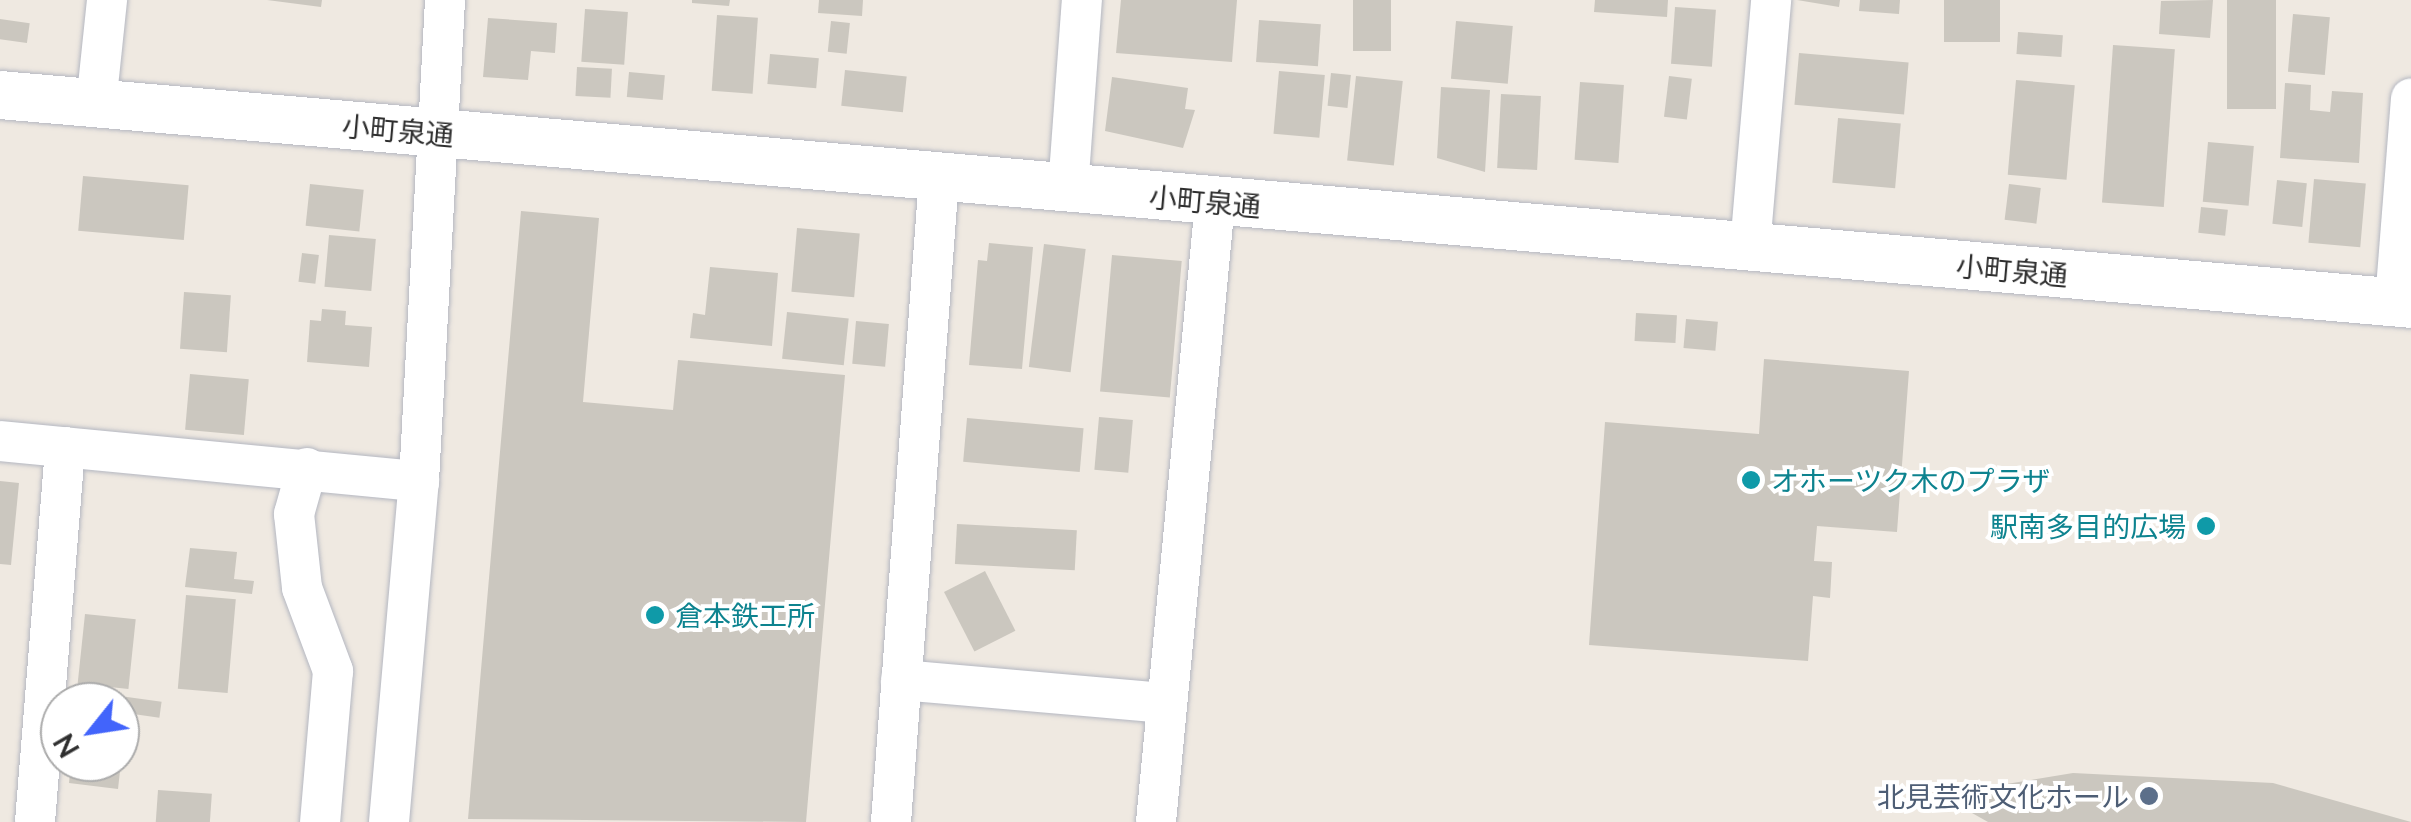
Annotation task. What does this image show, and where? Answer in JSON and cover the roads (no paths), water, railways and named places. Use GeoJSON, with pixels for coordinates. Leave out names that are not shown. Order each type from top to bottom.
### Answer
{"type":"FeatureCollection","features":[{"type":"Feature","properties":{"kind":"street"},"geometry":{"type":"LineString","coordinates":[[96,105],[107,0]]}},
{"type":"Feature","properties":{"kind":"street"},"geometry":{"type":"LineString","coordinates":[[390,822],[420,481],[445,0]]}},
{"type":"Feature","properties":{"kind":"street"},"geometry":{"type":"LineString","coordinates":[[1068,189],[1082,0]]}},
{"type":"Feature","properties":{"kind":"street"},"geometry":{"type":"LineString","coordinates":[[1750,247],[1771,0]]}},
{"type":"Feature","properties":{"kind":"street","name":"小町泉通"},"geometry":{"type":"LineString","coordinates":[[0,96],[2403,303]]}},
{"type":"Feature","properties":{"kind":"street"},"geometry":{"type":"LineString","coordinates":[[2403,303],[2411,99]]}},
{"type":"Feature","properties":{"kind":"street"},"geometry":{"type":"LineString","coordinates":[[891,822],[939,178]]}},
{"type":"Feature","properties":{"kind":"street"},"geometry":{"type":"LineString","coordinates":[[1156,822],[1214,202]]}},
{"type":"Feature","properties":{"kind":"street"},"geometry":{"type":"LineString","coordinates":[[0,440],[420,481]]}},
{"type":"Feature","properties":{"kind":"street"},"geometry":{"type":"LineString","coordinates":[[35,822],[65,447]]}},
{"type":"Feature","properties":{"kind":"street"},"geometry":{"type":"LineString","coordinates":[[307,468],[294,514],[302,588],[332,671],[320,822]]}},
{"type":"Feature","properties":{"kind":"street"},"geometry":{"type":"LineString","coordinates":[[902,680],[1166,703]]}},
{"type":"Feature","properties":{"kind":"place","name":"オホーツク木のプラザ"},"geometry":{"type":"Point","coordinates":[1751,480]}},
{"type":"Feature","properties":{"kind":"place","name":"駅南多目的広場"},"geometry":{"type":"Point","coordinates":[2206,526]}},
{"type":"Feature","properties":{"kind":"place","name":"倉本鉄工所"},"geometry":{"type":"Point","coordinates":[655,615]}},
{"type":"Feature","properties":{"kind":"place","name":"北見芸術文化ホール"},"geometry":{"type":"Point","coordinates":[2149,796]}}]}
